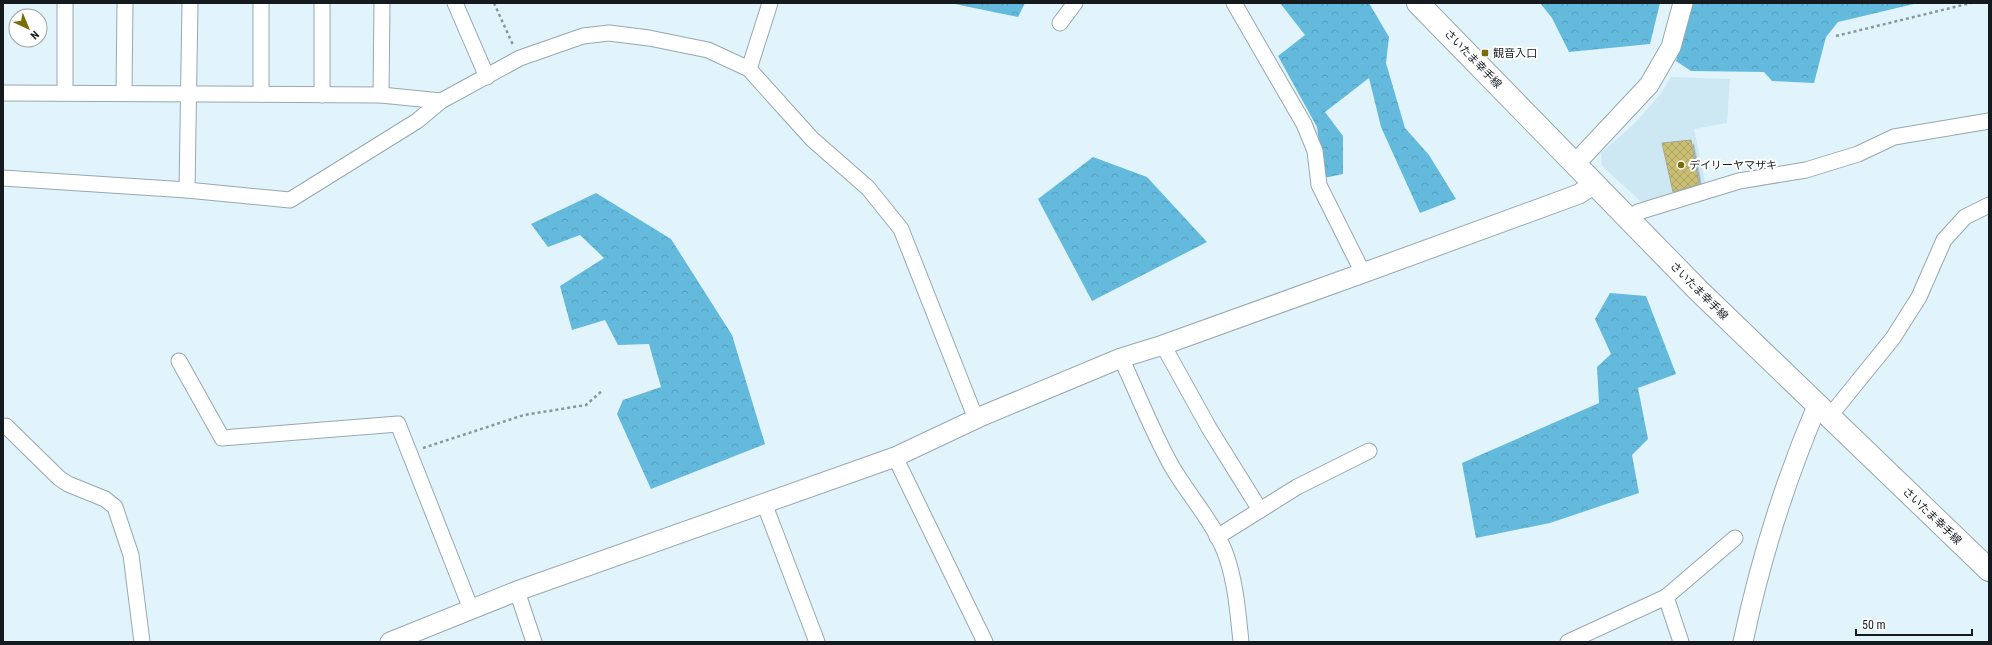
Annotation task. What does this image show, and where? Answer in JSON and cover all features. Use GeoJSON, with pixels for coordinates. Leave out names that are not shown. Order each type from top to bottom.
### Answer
{"type":"FeatureCollection","features":[{"type":"Feature","properties":{"kind":"main road","name":"さいたま幸手線"},"geometry":{"type":"LineString","coordinates":[[1418,3],[1699,291],[1989,570]]}},
{"type":"Feature","properties":{"kind":"street"},"geometry":{"type":"LineString","coordinates":[[65,3],[65,93]]}},
{"type":"Feature","properties":{"kind":"street"},"geometry":{"type":"LineString","coordinates":[[124,3],[124,93]]}},
{"type":"Feature","properties":{"kind":"street"},"geometry":{"type":"LineString","coordinates":[[187,190],[190,3]]}},
{"type":"Feature","properties":{"kind":"street"},"geometry":{"type":"LineString","coordinates":[[261,3],[261,94]]}},
{"type":"Feature","properties":{"kind":"street"},"geometry":{"type":"LineString","coordinates":[[322,3],[322,95]]}},
{"type":"Feature","properties":{"kind":"street"},"geometry":{"type":"LineString","coordinates":[[381,95],[382,3]]}},
{"type":"Feature","properties":{"kind":"street"},"geometry":{"type":"LineString","coordinates":[[455,3],[487,77]]}},
{"type":"Feature","properties":{"kind":"street"},"geometry":{"type":"LineString","coordinates":[[750,69],[770,3]]}},
{"type":"Feature","properties":{"kind":"street"},"geometry":{"type":"LineString","coordinates":[[1060,23],[1075,3]]}},
{"type":"Feature","properties":{"kind":"street"},"geometry":{"type":"LineString","coordinates":[[1234,3],[1304,124],[1315,151],[1319,185],[1363,273]]}},
{"type":"Feature","properties":{"kind":"street"},"geometry":{"type":"LineString","coordinates":[[1575,164],[1650,85],[1671,47],[1683,3]]}},
{"type":"Feature","properties":{"kind":"street"},"geometry":{"type":"LineString","coordinates":[[3,178],[187,190],[290,200],[417,121],[441,101],[520,58],[583,36],[610,33],[649,38],[708,50],[750,69],[812,139],[868,188],[901,229],[976,418]]}},
{"type":"Feature","properties":{"kind":"street"},"geometry":{"type":"LineString","coordinates":[[3,92],[381,95],[441,101]]}},
{"type":"Feature","properties":{"kind":"street"},"geometry":{"type":"LineString","coordinates":[[1629,219],[1638,212],[1739,181],[1806,170],[1851,156],[1894,137],[1989,121]]}},
{"type":"Feature","properties":{"kind":"street"},"geometry":{"type":"LineString","coordinates":[[390,642],[517,591],[895,457],[976,418],[1122,358],[1163,345],[1579,194],[1594,184]]}},
{"type":"Feature","properties":{"kind":"street"},"geometry":{"type":"LineString","coordinates":[[1743,642],[1749,613],[1794,461],[1823,411],[1894,338],[1919,297],[1944,240],[1965,218],[1989,205]]}},
{"type":"Feature","properties":{"kind":"street"},"geometry":{"type":"LineString","coordinates":[[1163,345],[1209,428],[1260,510]]}},
{"type":"Feature","properties":{"kind":"street"},"geometry":{"type":"LineString","coordinates":[[1122,358],[1157,439],[1172,466],[1217,537],[1227,558],[1235,594],[1242,642]]}},
{"type":"Feature","properties":{"kind":"street"},"geometry":{"type":"LineString","coordinates":[[179,361],[222,438],[398,424],[471,609]]}},
{"type":"Feature","properties":{"kind":"street"},"geometry":{"type":"LineString","coordinates":[[6,426],[59,478],[68,484],[105,499],[115,507],[131,555],[142,642]]}},
{"type":"Feature","properties":{"kind":"street"},"geometry":{"type":"LineString","coordinates":[[1217,537],[1297,487],[1369,450]]}},
{"type":"Feature","properties":{"kind":"street"},"geometry":{"type":"LineString","coordinates":[[895,457],[985,642]]}},
{"type":"Feature","properties":{"kind":"street"},"geometry":{"type":"LineString","coordinates":[[764,503],[817,642]]}},
{"type":"Feature","properties":{"kind":"street"},"geometry":{"type":"LineString","coordinates":[[1568,642],[1666,597],[1735,538]]}},
{"type":"Feature","properties":{"kind":"street"},"geometry":{"type":"LineString","coordinates":[[517,591],[534,642]]}},
{"type":"Feature","properties":{"kind":"street"},"geometry":{"type":"LineString","coordinates":[[1666,597],[1680,642]]}},
{"type":"Feature","properties":{"kind":"path"},"geometry":{"type":"LineString","coordinates":[[494,3],[520,58]]}},
{"type":"Feature","properties":{"kind":"path"},"geometry":{"type":"LineString","coordinates":[[1836,36],[1971,3]]}},
{"type":"Feature","properties":{"kind":"path"},"geometry":{"type":"LineString","coordinates":[[409,452],[524,415],[586,405],[603,390]]}},
{"type":"Feature","properties":{"kind":"shaded area"},"geometry":{"type":"Polygon","coordinates":[[[1671,77],[1730,79],[1727,123],[1694,129],[1706,186],[1644,204],[1602,166],[1601,153],[1635,123],[1659,96],[1671,77]]]}},
{"type":"Feature","properties":{"kind":"green space"},"geometry":{"type":"Polygon","coordinates":[[[950,3],[1025,3],[1018,17],[950,3]]]}},
{"type":"Feature","properties":{"kind":"green space"},"geometry":{"type":"Polygon","coordinates":[[[1280,3],[1369,3],[1389,37],[1386,63],[1405,128],[1429,155],[1456,199],[1420,213],[1381,127],[1369,78],[1325,112],[1343,136],[1343,174],[1324,178],[1317,127],[1278,56],[1305,35],[1280,3]]]}},
{"type":"Feature","properties":{"kind":"green space"},"geometry":{"type":"Polygon","coordinates":[[[1540,3],[1660,3],[1650,44],[1569,52],[1552,18],[1540,3]]]}},
{"type":"Feature","properties":{"kind":"green space"},"geometry":{"type":"Polygon","coordinates":[[[1693,3],[1918,3],[1838,22],[1826,37],[1814,83],[1772,81],[1764,72],[1691,71],[1676,61],[1693,3]]]}},
{"type":"Feature","properties":{"kind":"green space"},"geometry":{"type":"Polygon","coordinates":[[[1093,157],[1147,177],[1207,242],[1092,301],[1038,199],[1093,157]]]}},
{"type":"Feature","properties":{"kind":"green space"},"geometry":{"type":"Polygon","coordinates":[[[596,193],[671,239],[732,335],[765,444],[651,489],[617,414],[623,400],[661,387],[649,344],[618,345],[605,320],[572,330],[560,286],[604,258],[580,235],[548,247],[531,224],[596,193]]]}},
{"type":"Feature","properties":{"kind":"green space"},"geometry":{"type":"Polygon","coordinates":[[[1610,293],[1646,296],[1676,374],[1638,388],[1648,439],[1632,455],[1639,493],[1550,523],[1476,538],[1462,463],[1599,403],[1597,367],[1611,354],[1595,319],[1610,293]]]}},
{"type":"Feature","properties":{"kind":"building","name":"デイリーヤマザキ"},"geometry":{"type":"Polygon","coordinates":[[[1691,140],[1699,184],[1673,192],[1662,143],[1691,140]]]}},
{"type":"Feature","properties":{"kind":"place","name":"観音入口"},"geometry":{"type":"Point","coordinates":[1485,53]}},
{"type":"Feature","properties":{"kind":"place","name":"デイリーヤマザキ"},"geometry":{"type":"Point","coordinates":[1681,165]}}]}
